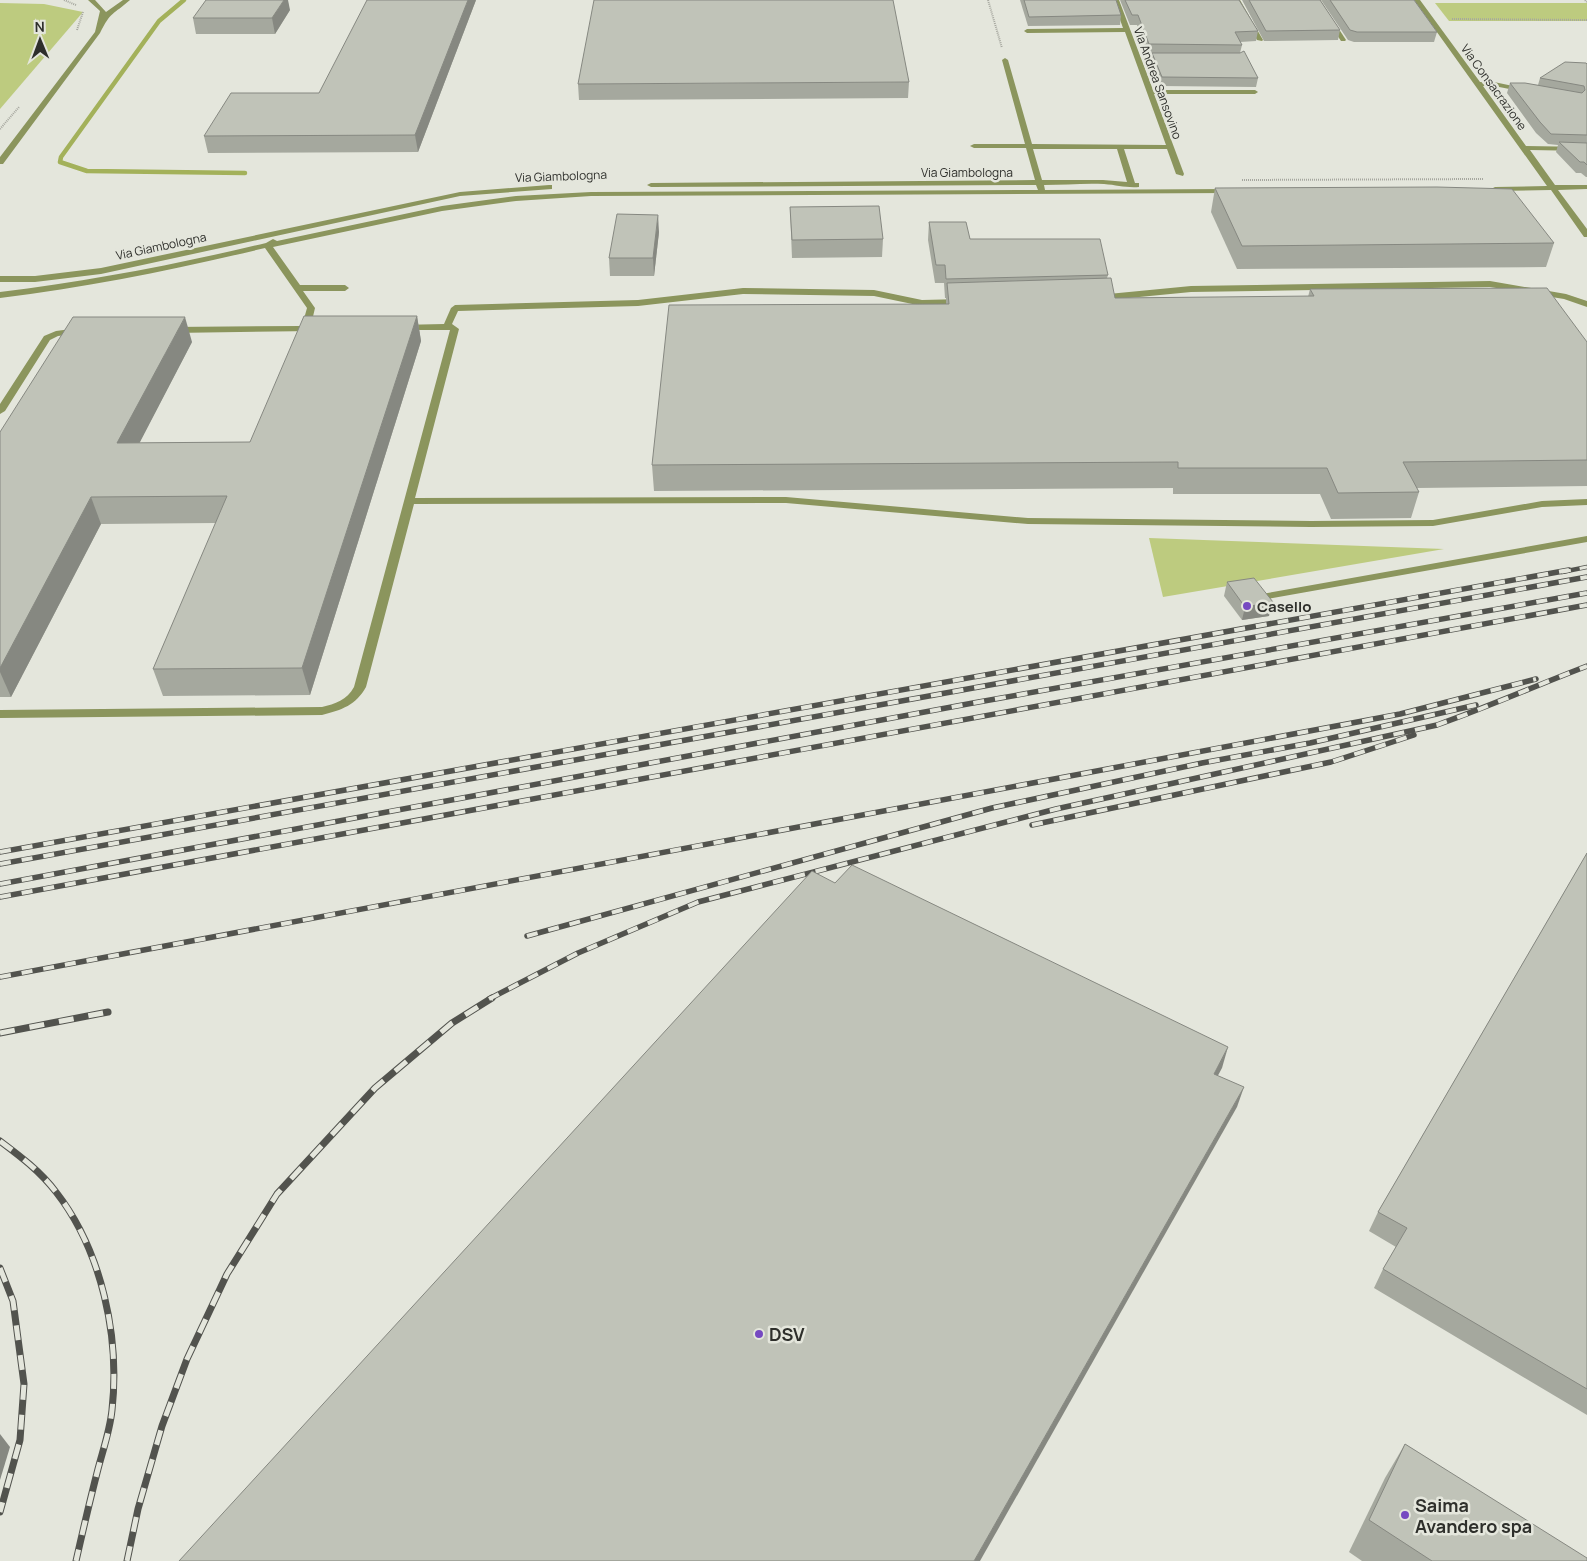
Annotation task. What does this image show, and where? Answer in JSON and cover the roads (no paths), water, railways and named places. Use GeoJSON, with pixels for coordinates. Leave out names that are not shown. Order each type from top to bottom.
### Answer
{"type":"FeatureCollection","features":[{"type":"Feature","properties":{"kind":"street"},"geometry":{"type":"LineString","coordinates":[[0,162],[98,32],[103,10],[91,0]]}},
{"type":"Feature","properties":{"kind":"street"},"geometry":{"type":"LineString","coordinates":[[96,0],[104,0]]}},
{"type":"Feature","properties":{"kind":"street"},"geometry":{"type":"LineString","coordinates":[[102,21],[115,7],[127,0]]}},
{"type":"Feature","properties":{"kind":"street","name":"Via Andrea Sansovino"},"geometry":{"type":"LineString","coordinates":[[1116,0],[1140,58],[1150,92],[1180,174]]}},
{"type":"Feature","properties":{"kind":"street"},"geometry":{"type":"LineString","coordinates":[[1237,0],[1260,40]]}},
{"type":"Feature","properties":{"kind":"street"},"geometry":{"type":"LineString","coordinates":[[1317,0],[1343,40]]}},
{"type":"Feature","properties":{"kind":"street","name":"Via Consacrazione"},"geometry":{"type":"LineString","coordinates":[[1417,0],[1587,235]]}},
{"type":"Feature","properties":{"kind":"street"},"geometry":{"type":"LineString","coordinates":[[1027,31],[1127,30]]}},
{"type":"Feature","properties":{"kind":"street"},"geometry":{"type":"LineString","coordinates":[[1005,60],[1040,186]]}},
{"type":"Feature","properties":{"kind":"street"},"geometry":{"type":"LineString","coordinates":[[1478,84],[1494,84],[1531,91]]}},
{"type":"Feature","properties":{"kind":"street"},"geometry":{"type":"LineString","coordinates":[[1150,92],[1255,92]]}},
{"type":"Feature","properties":{"kind":"street"},"geometry":{"type":"LineString","coordinates":[[974,146],[1170,147]]}},
{"type":"Feature","properties":{"kind":"street"},"geometry":{"type":"LineString","coordinates":[[1120,147],[1132,184]]}},
{"type":"Feature","properties":{"kind":"street"},"geometry":{"type":"LineString","coordinates":[[1524,148],[1587,149]]}},
{"type":"Feature","properties":{"kind":"street","name":"Via Giambologna"},"geometry":{"type":"LineString","coordinates":[[739,194],[782,190],[1040,186],[1103,182],[1132,184],[1183,192]]}},
{"type":"Feature","properties":{"kind":"street"},"geometry":{"type":"LineString","coordinates":[[894,184],[903,189]]}},
{"type":"Feature","properties":{"kind":"street","name":"Via Giambologna"},"geometry":{"type":"LineString","coordinates":[[570,186],[894,184],[1040,186]]}},
{"type":"Feature","properties":{"kind":"street","name":"Via Giambologna"},"geometry":{"type":"LineString","coordinates":[[0,279],[34,279],[101,271],[460,194],[561,186]]}},
{"type":"Feature","properties":{"kind":"street"},"geometry":{"type":"LineString","coordinates":[[1483,190],[1587,187]]}},
{"type":"Feature","properties":{"kind":"street","name":"Via Giambologna"},"geometry":{"type":"LineString","coordinates":[[0,295],[81,286],[437,208],[507,198],[553,195],[1244,191]]}},
{"type":"Feature","properties":{"kind":"street"},"geometry":{"type":"LineString","coordinates":[[280,232],[268,246],[311,308],[306,328]]}},
{"type":"Feature","properties":{"kind":"street"},"geometry":{"type":"LineString","coordinates":[[1089,298],[1133,296],[1191,288],[1490,284],[1566,296],[1587,304]]}},
{"type":"Feature","properties":{"kind":"street"},"geometry":{"type":"LineString","coordinates":[[298,288],[345,288]]}},
{"type":"Feature","properties":{"kind":"street"},"geometry":{"type":"LineString","coordinates":[[447,327],[455,308],[638,303],[743,291],[874,293],[922,303],[972,302]]}},
{"type":"Feature","properties":{"kind":"street"},"geometry":{"type":"LineString","coordinates":[[0,714],[322,711],[341,706],[355,697],[360,687],[454,332],[454,328],[447,327],[391,327]]}},
{"type":"Feature","properties":{"kind":"street"},"geometry":{"type":"LineString","coordinates":[[162,330],[325,328]]}},
{"type":"Feature","properties":{"kind":"street"},"geometry":{"type":"LineString","coordinates":[[0,411],[47,338],[70,331],[85,331]]}},
{"type":"Feature","properties":{"kind":"street"},"geometry":{"type":"LineString","coordinates":[[409,501],[786,500],[1028,521],[1311,524],[1434,523],[1542,504],[1587,502]]}},
{"type":"Feature","properties":{"kind":"street"},"geometry":{"type":"LineString","coordinates":[[1262,597],[1587,539]]}},
{"type":"Feature","properties":{"kind":"waterway"},"geometry":{"type":"LineString","coordinates":[[184,0],[159,21],[61,157],[60,162],[87,171],[245,173]]}},
{"type":"Feature","properties":{"kind":"railway"},"geometry":{"type":"LineString","coordinates":[[1562,572],[1587,567]]}},
{"type":"Feature","properties":{"kind":"railway"},"geometry":{"type":"LineString","coordinates":[[0,852],[1569,570]]}},
{"type":"Feature","properties":{"kind":"railway"},"geometry":{"type":"LineString","coordinates":[[0,864],[1587,577]]}},
{"type":"Feature","properties":{"kind":"railway"},"geometry":{"type":"LineString","coordinates":[[0,884],[973,703],[1587,593]]}},
{"type":"Feature","properties":{"kind":"railway"},"geometry":{"type":"LineString","coordinates":[[0,897],[1587,605]]}},
{"type":"Feature","properties":{"kind":"railway"},"geometry":{"type":"LineString","coordinates":[[489,999],[578,953],[698,902],[1056,809],[1437,725],[1587,666]]}},
{"type":"Feature","properties":{"kind":"railway"},"geometry":{"type":"LineString","coordinates":[[0,977],[1400,714],[1536,679]]}},
{"type":"Feature","properties":{"kind":"railway"},"geometry":{"type":"LineString","coordinates":[[527,936],[992,808],[1202,763],[1310,743],[1476,705]]}},
{"type":"Feature","properties":{"kind":"railway"},"geometry":{"type":"LineString","coordinates":[[1032,825],[1331,762],[1414,735]]}},
{"type":"Feature","properties":{"kind":"railway"},"geometry":{"type":"LineString","coordinates":[[127,1561],[138,1509],[162,1426],[187,1359],[227,1274],[277,1194],[375,1088],[452,1023],[492,998]]}},
{"type":"Feature","properties":{"kind":"railway"},"geometry":{"type":"LineString","coordinates":[[0,1033],[108,1012]]}},
{"type":"Feature","properties":{"kind":"railway"},"geometry":{"type":"LineString","coordinates":[[0,1141],[43,1177],[72,1215],[96,1268],[110,1324],[114,1382],[111,1417],[76,1561]]}},
{"type":"Feature","properties":{"kind":"railway"},"geometry":{"type":"LineString","coordinates":[[0,1268],[13,1301],[24,1384],[20,1440],[0,1512]]}},
{"type":"Feature","properties":{"kind":"place","name":"Casello"},"geometry":{"type":"Point","coordinates":[1247,606]}},
{"type":"Feature","properties":{"kind":"place","name":"DSV"},"geometry":{"type":"Point","coordinates":[759,1334]}},
{"type":"Feature","properties":{"kind":"place","name":"Saima Avandero spa"},"geometry":{"type":"Point","coordinates":[1405,1515]}}]}
